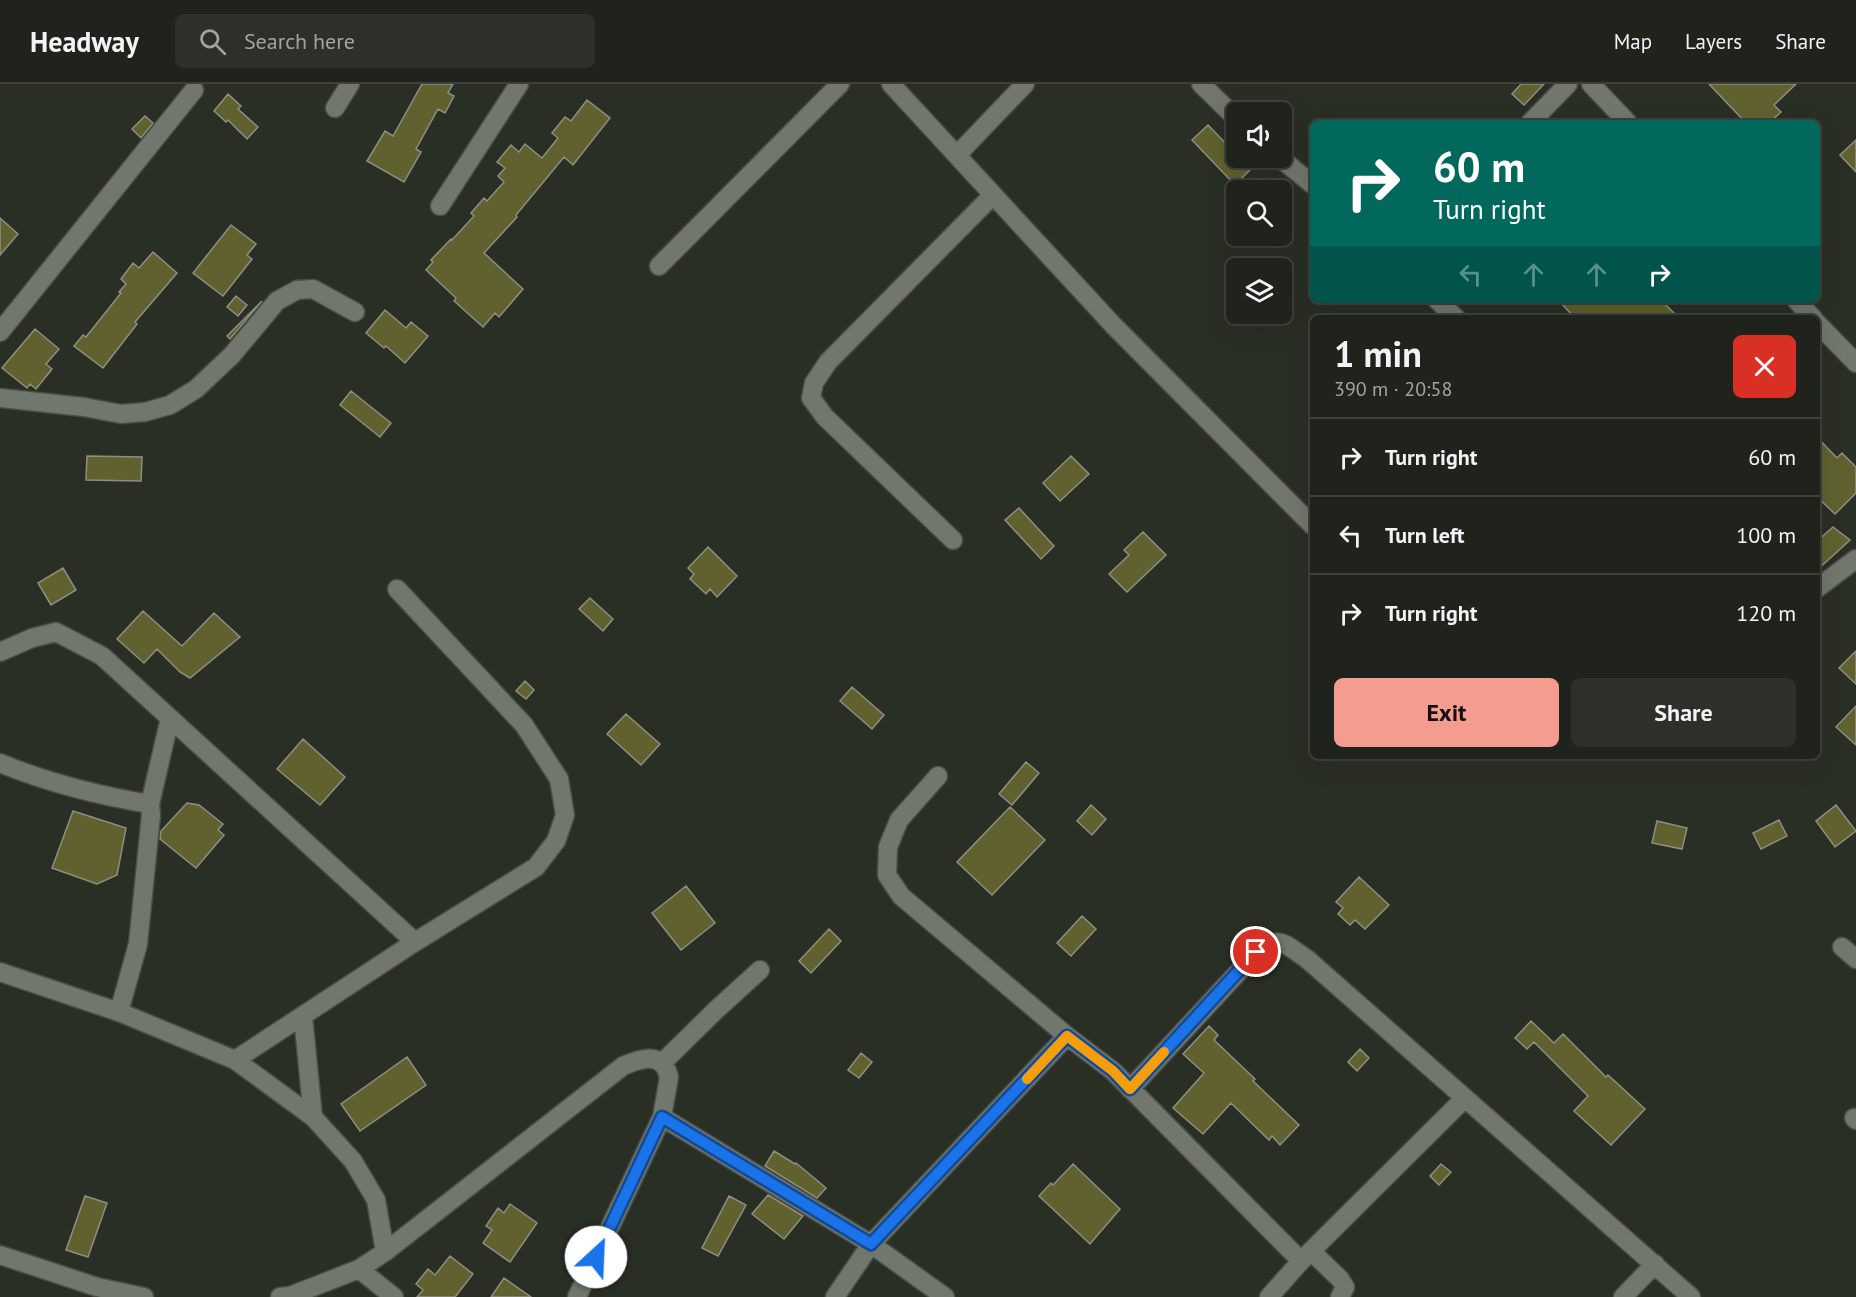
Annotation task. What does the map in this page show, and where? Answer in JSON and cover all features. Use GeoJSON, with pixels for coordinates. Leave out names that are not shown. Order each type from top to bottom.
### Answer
{"type":"FeatureCollection","features":[{"type":"Feature","properties":{"kind":"street"},"geometry":{"type":"LineString","coordinates":[[335,108],[350,84]]}},
{"type":"Feature","properties":{"kind":"street"},"geometry":{"type":"LineString","coordinates":[[440,206],[519,84]]}},
{"type":"Feature","properties":{"kind":"street"},"geometry":{"type":"LineString","coordinates":[[659,266],[840,84]]}},
{"type":"Feature","properties":{"kind":"street"},"geometry":{"type":"LineString","coordinates":[[891,84],[1113,325],[1310,523]]}},
{"type":"Feature","properties":{"kind":"street"},"geometry":{"type":"LineString","coordinates":[[957,155],[1025,84]]}},
{"type":"Feature","properties":{"kind":"street"},"geometry":{"type":"LineString","coordinates":[[1201,84],[1226,108]]}},
{"type":"Feature","properties":{"kind":"street"},"geometry":{"type":"LineString","coordinates":[[1533,120],[1568,84]]}},
{"type":"Feature","properties":{"kind":"street"},"geometry":{"type":"LineString","coordinates":[[1591,84],[1625,120]]}},
{"type":"Feature","properties":{"kind":"street"},"geometry":{"type":"LineString","coordinates":[[0,332],[194,90]]}},
{"type":"Feature","properties":{"kind":"street"},"geometry":{"type":"LineString","coordinates":[[1292,168],[1310,182]]}},
{"type":"Feature","properties":{"kind":"street"},"geometry":{"type":"LineString","coordinates":[[953,540],[825,417],[811,398],[814,383],[828,362],[993,195]]}},
{"type":"Feature","properties":{"kind":"street"},"geometry":{"type":"LineString","coordinates":[[0,398],[121,414],[145,412],[170,405],[196,389],[232,355],[277,301],[297,290],[313,289],[355,312]]}},
{"type":"Feature","properties":{"kind":"street"},"geometry":{"type":"LineString","coordinates":[[1440,303],[1453,315]]}},
{"type":"Feature","properties":{"kind":"street"},"geometry":{"type":"LineString","coordinates":[[1799,303],[1810,315]]}},
{"type":"Feature","properties":{"kind":"street"},"geometry":{"type":"LineString","coordinates":[[1820,326],[1856,363]]}},
{"type":"Feature","properties":{"kind":"street"},"geometry":{"type":"LineString","coordinates":[[1820,586],[1856,559]]}},
{"type":"Feature","properties":{"kind":"street"},"geometry":{"type":"LineString","coordinates":[[235,1060],[536,867],[556,841],[565,815],[559,779],[524,725],[397,589]]}},
{"type":"Feature","properties":{"kind":"street"},"geometry":{"type":"LineString","coordinates":[[0,652],[32,638],[56,632],[102,656],[416,942]]}},
{"type":"Feature","properties":{"kind":"street"},"geometry":{"type":"LineString","coordinates":[[119,1012],[138,944],[151,815],[150,804],[170,718]]}},
{"type":"Feature","properties":{"kind":"street"},"geometry":{"type":"LineString","coordinates":[[0,763],[21,772],[72,786],[150,804]]}},
{"type":"Feature","properties":{"kind":"street"},"geometry":{"type":"LineString","coordinates":[[938,776],[899,820],[888,847],[887,875],[901,896],[1067,1036],[1113,1071],[1306,1256],[1340,1279],[1345,1287],[1340,1297]]}},
{"type":"Feature","properties":{"kind":"street"},"geometry":{"type":"LineString","coordinates":[[1130,1089],[1256,952],[1270,942],[1280,942],[1307,959],[1691,1297]]}},
{"type":"Feature","properties":{"kind":"street"},"geometry":{"type":"LineString","coordinates":[[662,1063],[760,970]]}},
{"type":"Feature","properties":{"kind":"street"},"geometry":{"type":"LineString","coordinates":[[0,972],[119,1012],[235,1060],[313,1117],[353,1161],[376,1200],[385,1252]]}},
{"type":"Feature","properties":{"kind":"street"},"geometry":{"type":"LineString","coordinates":[[303,1016],[313,1117]]}},
{"type":"Feature","properties":{"kind":"street"},"geometry":{"type":"LineString","coordinates":[[835,1297],[871,1244],[1067,1036]]}},
{"type":"Feature","properties":{"kind":"street"},"geometry":{"type":"LineString","coordinates":[[280,1297],[290,1296],[359,1269],[385,1252],[623,1066],[648,1058],[662,1063],[668,1071],[662,1117],[577,1297]]}},
{"type":"Feature","properties":{"kind":"street"},"geometry":{"type":"LineString","coordinates":[[1269,1297],[1306,1256],[1465,1098]]}},
{"type":"Feature","properties":{"kind":"street"},"geometry":{"type":"LineString","coordinates":[[662,1117],[871,1244],[945,1297]]}},
{"type":"Feature","properties":{"kind":"street"},"geometry":{"type":"LineString","coordinates":[[0,1255],[97,1287],[144,1297]]}},
{"type":"Feature","properties":{"kind":"street"},"geometry":{"type":"LineString","coordinates":[[1623,1297],[1655,1264]]}},
{"type":"Feature","properties":{"kind":"street"},"geometry":{"type":"LineString","coordinates":[[359,1269],[394,1297]]}},
{"type":"Feature","properties":{"kind":"building"},"geometry":{"type":"Polygon","coordinates":[[[422,84],[453,84],[448,93],[454,96],[445,113],[438,109],[416,149],[421,152],[404,182],[367,161],[385,131],[393,136],[422,84]]]}},
{"type":"Feature","properties":{"kind":"building"},"geometry":{"type":"Polygon","coordinates":[[[1521,84],[1544,84],[1524,105],[1512,94],[1521,84]]]}},
{"type":"Feature","properties":{"kind":"building"},"geometry":{"type":"Polygon","coordinates":[[[1709,84],[1796,84],[1774,105],[1781,112],[1772,120],[1743,120],[1709,84]]]}},
{"type":"Feature","properties":{"kind":"building"},"geometry":{"type":"Polygon","coordinates":[[[228,94],[241,106],[238,109],[258,127],[247,139],[228,120],[226,122],[214,111],[228,94]]]}},
{"type":"Feature","properties":{"kind":"building"},"geometry":{"type":"Polygon","coordinates":[[[587,100],[610,118],[573,165],[564,157],[516,215],[517,217],[484,253],[523,289],[499,317],[495,313],[483,327],[454,301],[456,298],[426,270],[433,262],[431,260],[474,216],[471,213],[484,198],[487,201],[504,182],[498,176],[505,168],[497,162],[511,145],[519,152],[525,144],[542,158],[558,138],[552,133],[565,117],[571,121],[587,100]]]}},
{"type":"Feature","properties":{"kind":"building"},"geometry":{"type":"Polygon","coordinates":[[[145,116],[153,123],[141,138],[132,129],[145,116]]]}},
{"type":"Feature","properties":{"kind":"building"},"geometry":{"type":"Polygon","coordinates":[[[1208,125],[1226,144],[1226,168],[1251,169],[1240,180],[1230,180],[1192,140],[1208,125]]]}},
{"type":"Feature","properties":{"kind":"building"},"geometry":{"type":"Polygon","coordinates":[[[1856,140],[1856,172],[1840,155],[1856,140]]]}},
{"type":"Feature","properties":{"kind":"building"},"geometry":{"type":"Polygon","coordinates":[[[0,218],[18,234],[0,255],[0,218]]]}},
{"type":"Feature","properties":{"kind":"building"},"geometry":{"type":"Polygon","coordinates":[[[231,225],[256,244],[247,255],[252,259],[223,296],[193,273],[231,225]]]}},
{"type":"Feature","properties":{"kind":"building"},"geometry":{"type":"Polygon","coordinates":[[[153,252],[177,273],[135,322],[137,324],[103,368],[74,346],[83,335],[86,337],[121,293],[119,292],[126,284],[121,279],[133,263],[139,268],[153,252]]]}},
{"type":"Feature","properties":{"kind":"building"},"geometry":{"type":"Polygon","coordinates":[[[236,296],[247,305],[238,316],[227,307],[236,296]]]}},
{"type":"Feature","properties":{"kind":"building"},"geometry":{"type":"Polygon","coordinates":[[[262,301],[230,339],[227,336],[262,301]]]}},
{"type":"Feature","properties":{"kind":"building"},"geometry":{"type":"Polygon","coordinates":[[[1561,303],[1664,303],[1676,315],[1572,315],[1561,303]]]}},
{"type":"Feature","properties":{"kind":"building"},"geometry":{"type":"Polygon","coordinates":[[[385,310],[406,328],[411,322],[428,336],[405,363],[386,346],[384,348],[366,333],[385,310]]]}},
{"type":"Feature","properties":{"kind":"building"},"geometry":{"type":"Polygon","coordinates":[[[35,329],[59,349],[46,364],[52,369],[36,389],[30,384],[27,388],[2,368],[35,329]]]}},
{"type":"Feature","properties":{"kind":"building"},"geometry":{"type":"Polygon","coordinates":[[[351,391],[391,423],[380,437],[340,405],[351,391]]]}},
{"type":"Feature","properties":{"kind":"building"},"geometry":{"type":"Polygon","coordinates":[[[1820,440],[1837,458],[1842,453],[1856,467],[1856,493],[1835,514],[1820,500],[1820,440]]]}},
{"type":"Feature","properties":{"kind":"building"},"geometry":{"type":"Polygon","coordinates":[[[87,456],[142,457],[141,481],[86,480],[87,456]]]}},
{"type":"Feature","properties":{"kind":"building"},"geometry":{"type":"Polygon","coordinates":[[[1071,456],[1089,474],[1060,501],[1043,483],[1071,456]]]}},
{"type":"Feature","properties":{"kind":"building"},"geometry":{"type":"Polygon","coordinates":[[[1019,508],[1054,546],[1041,559],[1005,520],[1019,508]]]}},
{"type":"Feature","properties":{"kind":"building"},"geometry":{"type":"Polygon","coordinates":[[[1833,527],[1850,540],[1820,567],[1820,538],[1833,527]]]}},
{"type":"Feature","properties":{"kind":"building"},"geometry":{"type":"Polygon","coordinates":[[[1143,532],[1166,555],[1127,592],[1109,574],[1129,555],[1124,550],[1143,532]]]}},
{"type":"Feature","properties":{"kind":"building"},"geometry":{"type":"Polygon","coordinates":[[[708,547],[737,576],[717,597],[710,589],[706,594],[690,579],[694,574],[688,568],[708,547]]]}},
{"type":"Feature","properties":{"kind":"building"},"geometry":{"type":"Polygon","coordinates":[[[63,568],[76,590],[51,605],[38,583],[63,568]]]}},
{"type":"Feature","properties":{"kind":"building"},"geometry":{"type":"Polygon","coordinates":[[[590,598],[613,619],[603,631],[579,609],[590,598]]]}},
{"type":"Feature","properties":{"kind":"building"},"geometry":{"type":"Polygon","coordinates":[[[143,611],[182,646],[214,613],[240,637],[190,678],[180,672],[157,649],[144,663],[117,639],[143,611]]]}},
{"type":"Feature","properties":{"kind":"building"},"geometry":{"type":"Polygon","coordinates":[[[1856,651],[1856,684],[1839,668],[1856,651]]]}},
{"type":"Feature","properties":{"kind":"building"},"geometry":{"type":"Polygon","coordinates":[[[525,681],[534,690],[526,699],[516,691],[525,681]]]}},
{"type":"Feature","properties":{"kind":"building"},"geometry":{"type":"Polygon","coordinates":[[[852,687],[884,715],[872,729],[840,701],[852,687]]]}},
{"type":"Feature","properties":{"kind":"building"},"geometry":{"type":"Polygon","coordinates":[[[1856,706],[1856,745],[1836,727],[1856,706]]]}},
{"type":"Feature","properties":{"kind":"building"},"geometry":{"type":"Polygon","coordinates":[[[626,714],[660,744],[641,765],[607,734],[626,714]]]}},
{"type":"Feature","properties":{"kind":"building"},"geometry":{"type":"Polygon","coordinates":[[[303,739],[345,777],[320,805],[277,769],[303,739]]]}},
{"type":"Feature","properties":{"kind":"building"},"geometry":{"type":"Polygon","coordinates":[[[1026,762],[1039,773],[1012,805],[999,794],[1026,762]]]}},
{"type":"Feature","properties":{"kind":"building"},"geometry":{"type":"Polygon","coordinates":[[[187,803],[199,805],[223,824],[218,830],[224,835],[196,868],[160,839],[161,831],[187,803]]]}},
{"type":"Feature","properties":{"kind":"building"},"geometry":{"type":"Polygon","coordinates":[[[1091,805],[1106,819],[1092,835],[1077,821],[1091,805]]]}},
{"type":"Feature","properties":{"kind":"building"},"geometry":{"type":"Polygon","coordinates":[[[1836,805],[1856,831],[1835,847],[1816,821],[1836,805]]]}},
{"type":"Feature","properties":{"kind":"building"},"geometry":{"type":"Polygon","coordinates":[[[1010,807],[1045,840],[992,895],[957,862],[1010,807]]]}},
{"type":"Feature","properties":{"kind":"building"},"geometry":{"type":"Polygon","coordinates":[[[73,811],[126,828],[117,875],[97,884],[52,868],[73,811]]]}},
{"type":"Feature","properties":{"kind":"building"},"geometry":{"type":"Polygon","coordinates":[[[1779,820],[1787,836],[1761,849],[1753,833],[1779,820]]]}},
{"type":"Feature","properties":{"kind":"building"},"geometry":{"type":"Polygon","coordinates":[[[1657,821],[1687,828],[1682,849],[1652,843],[1657,821]]]}},
{"type":"Feature","properties":{"kind":"building"},"geometry":{"type":"Polygon","coordinates":[[[1359,877],[1389,905],[1365,929],[1355,920],[1350,925],[1338,914],[1343,908],[1336,902],[1359,877]]]}},
{"type":"Feature","properties":{"kind":"building"},"geometry":{"type":"Polygon","coordinates":[[[686,886],[715,923],[681,950],[652,913],[686,886]]]}},
{"type":"Feature","properties":{"kind":"building"},"geometry":{"type":"Polygon","coordinates":[[[1082,916],[1096,929],[1071,956],[1057,943],[1082,916]]]}},
{"type":"Feature","properties":{"kind":"building"},"geometry":{"type":"Polygon","coordinates":[[[829,929],[841,941],[811,973],[799,961],[829,929]]]}},
{"type":"Feature","properties":{"kind":"building"},"geometry":{"type":"Polygon","coordinates":[[[1531,1021],[1554,1043],[1563,1034],[1606,1077],[1608,1075],[1645,1109],[1611,1145],[1574,1111],[1588,1096],[1534,1042],[1527,1049],[1515,1038],[1531,1021]]]}},
{"type":"Feature","properties":{"kind":"building"},"geometry":{"type":"Polygon","coordinates":[[[1209,1026],[1218,1035],[1214,1040],[1299,1125],[1280,1145],[1272,1136],[1269,1140],[1231,1103],[1203,1134],[1173,1108],[1204,1073],[1183,1054],[1209,1026]]]}},
{"type":"Feature","properties":{"kind":"building"},"geometry":{"type":"Polygon","coordinates":[[[1360,1049],[1369,1058],[1357,1071],[1348,1062],[1360,1049]]]}},
{"type":"Feature","properties":{"kind":"building"},"geometry":{"type":"Polygon","coordinates":[[[861,1053],[872,1062],[859,1078],[848,1070],[861,1053]]]}},
{"type":"Feature","properties":{"kind":"building"},"geometry":{"type":"Polygon","coordinates":[[[407,1057],[426,1085],[360,1131],[341,1104],[407,1057]]]}},
{"type":"Feature","properties":{"kind":"building"},"geometry":{"type":"Polygon","coordinates":[[[774,1151],[796,1163],[826,1188],[817,1198],[765,1166],[774,1151]]]}},
{"type":"Feature","properties":{"kind":"building"},"geometry":{"type":"Polygon","coordinates":[[[1073,1164],[1120,1209],[1090,1244],[1039,1196],[1073,1164]]]}},
{"type":"Feature","properties":{"kind":"building"},"geometry":{"type":"Polygon","coordinates":[[[1441,1164],[1451,1172],[1439,1185],[1430,1176],[1441,1164]]]}},
{"type":"Feature","properties":{"kind":"building"},"geometry":{"type":"Polygon","coordinates":[[[768,1195],[803,1216],[784,1239],[752,1214],[768,1195]]]}},
{"type":"Feature","properties":{"kind":"building"},"geometry":{"type":"Polygon","coordinates":[[[85,1196],[107,1203],[88,1257],[66,1250],[85,1196]]]}},
{"type":"Feature","properties":{"kind":"building"},"geometry":{"type":"Polygon","coordinates":[[[729,1196],[746,1205],[718,1256],[702,1248],[729,1196]]]}},
{"type":"Feature","properties":{"kind":"building"},"geometry":{"type":"Polygon","coordinates":[[[510,1204],[537,1223],[510,1262],[483,1243],[492,1230],[486,1226],[498,1208],[504,1213],[510,1204]]]}},
{"type":"Feature","properties":{"kind":"building"},"geometry":{"type":"Polygon","coordinates":[[[450,1256],[473,1274],[455,1297],[417,1297],[423,1290],[416,1284],[428,1269],[435,1275],[450,1256]]]}},
{"type":"Feature","properties":{"kind":"building"},"geometry":{"type":"Polygon","coordinates":[[[504,1278],[531,1297],[491,1297],[504,1278]]]}},
{"type":"Feature","properties":{"kind":"slow traffic"},"geometry":{"type":"LineString","coordinates":[[1027,1079],[1067,1036],[1113,1071],[1130,1089],[1164,1052]]}},
{"type":"Feature","properties":{"kind":"route"},"geometry":{"type":"LineString","coordinates":[[596,1257],[662,1117],[871,1244],[1067,1036],[1113,1071],[1130,1089],[1256,952]]}}]}
